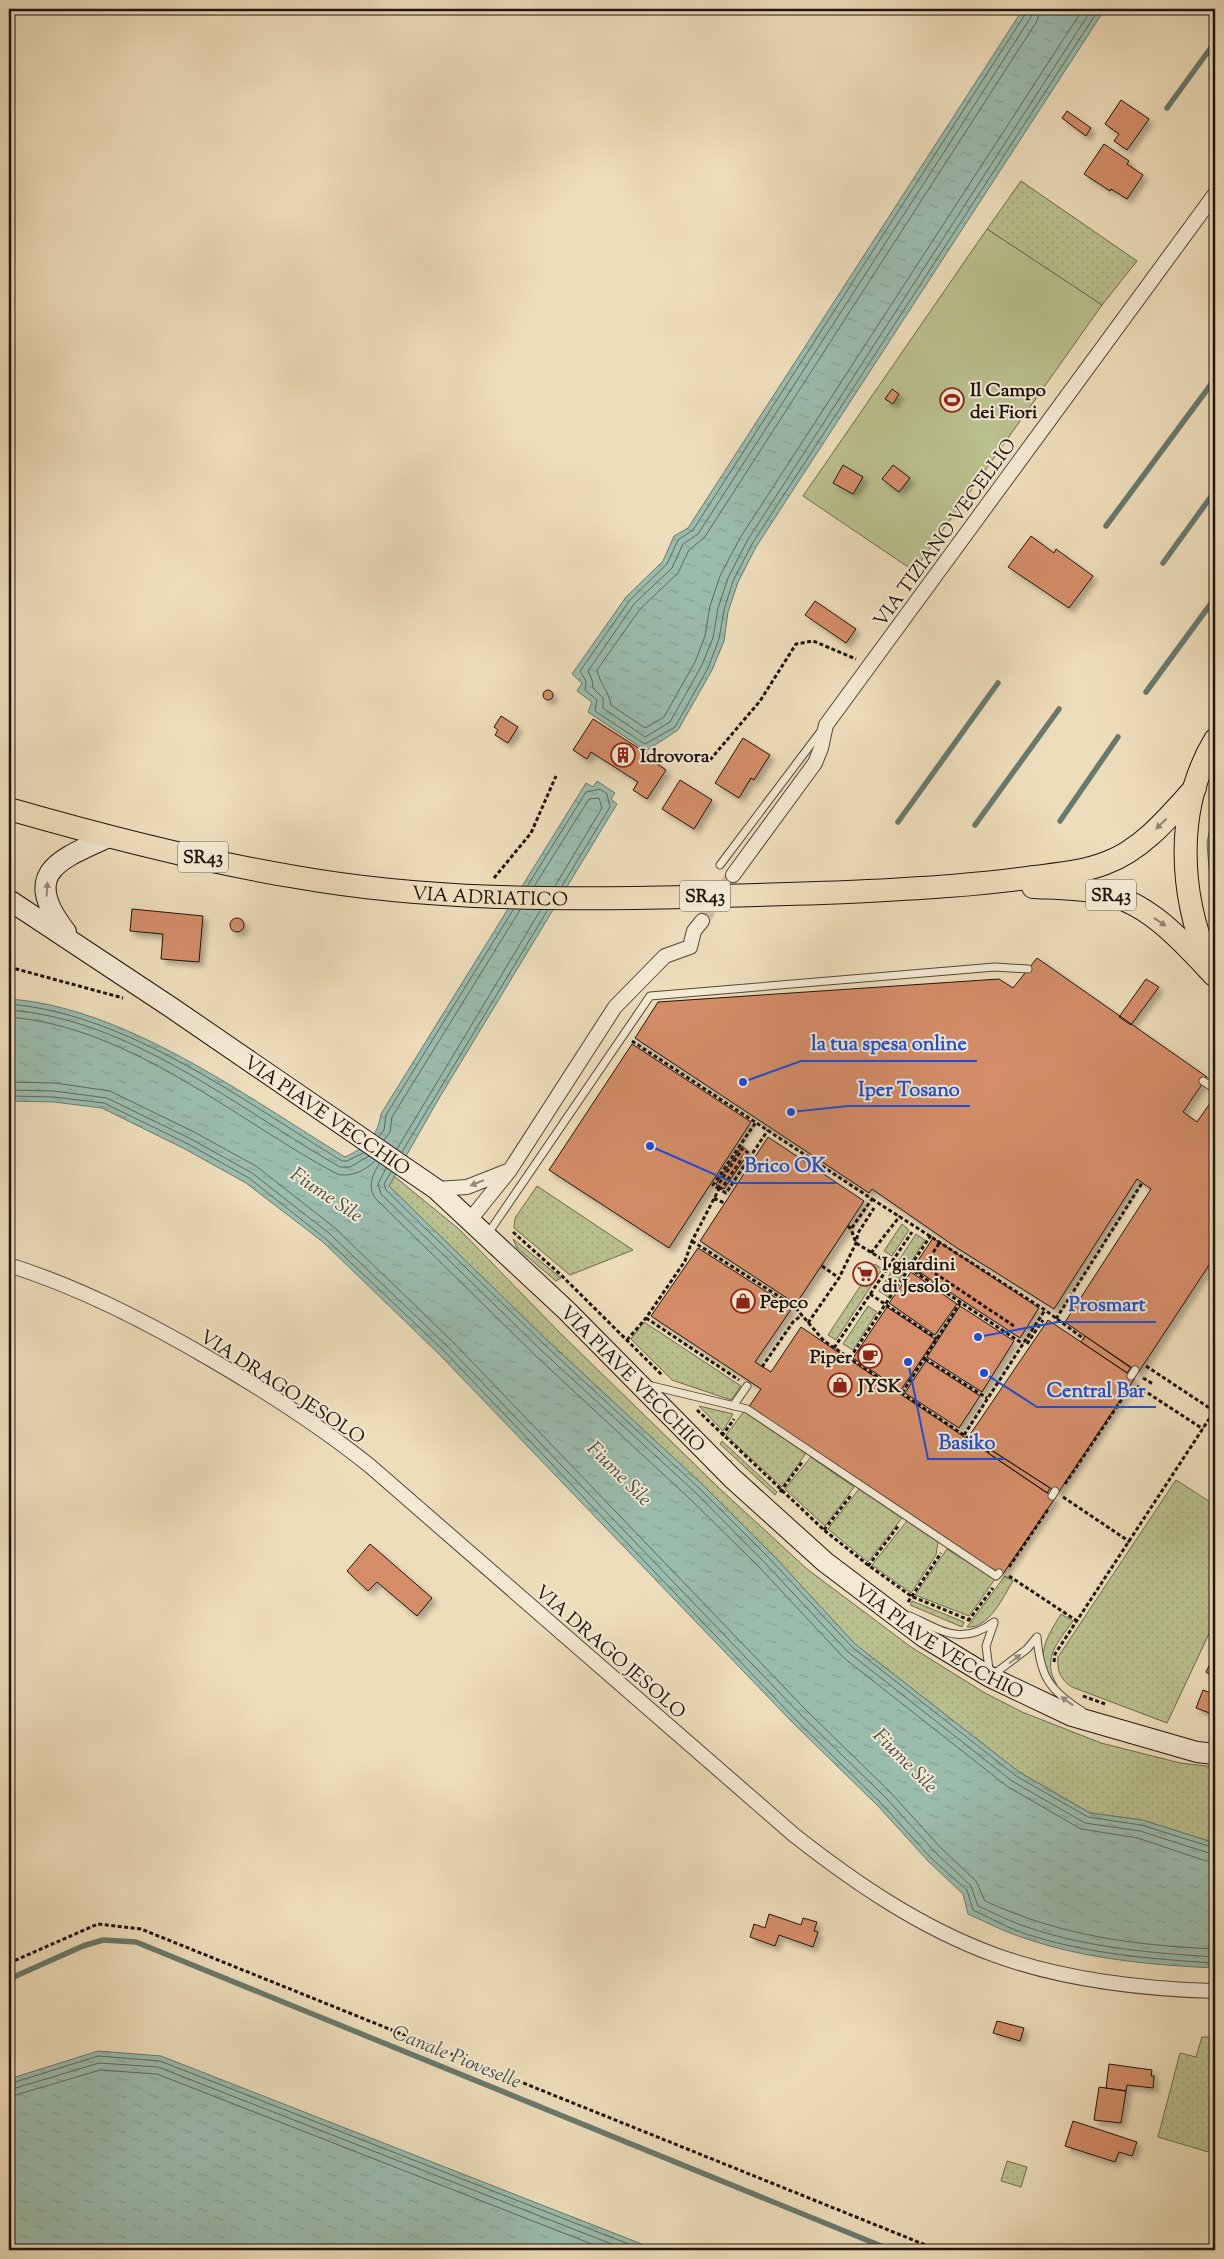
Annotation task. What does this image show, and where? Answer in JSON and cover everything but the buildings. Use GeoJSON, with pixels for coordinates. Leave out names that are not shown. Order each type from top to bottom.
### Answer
{"type":"FeatureCollection","features":[{"type":"Feature","properties":{"kind":"main road","name":"SR43"},"geometry":{"type":"LineString","coordinates":[[1215,740],[1195,788],[1186,836],[1186,883],[1196,930],[1215,976]]}},
{"type":"Feature","properties":{"kind":"main road","name":"VIA ADRIATICO"},"geometry":{"type":"LineString","coordinates":[[9,809],[109,837],[297,878],[418,892],[502,898],[572,900],[839,893],[980,885],[1073,872],[1108,862],[1133,848],[1162,824],[1195,788]]}},
{"type":"Feature","properties":{"kind":"main road","name":"VIA ADRIATICO"},"geometry":{"type":"LineString","coordinates":[[980,885],[1098,892],[1122,898],[1174,932],[1215,976]]}},
{"type":"Feature","properties":{"kind":"street","name":"VIA TIZIANO VECELLIO"},"geometry":{"type":"LineString","coordinates":[[733,875],[815,763],[821,748],[826,725],[1215,194]]}},
{"type":"Feature","properties":{"kind":"street","name":"VIA PIAVE VECCHIO"},"geometry":{"type":"LineString","coordinates":[[77,945],[50,912],[46,899],[46,883],[51,870],[58,862],[109,837]]}},
{"type":"Feature","properties":{"kind":"street","name":"VIA PIAVE VECCHIO"},"geometry":{"type":"LineString","coordinates":[[9,900],[436,1189],[469,1222],[566,1310],[710,1456],[825,1562],[867,1596],[924,1637],[990,1677],[1072,1716],[1197,1752],[1215,1754]]}},
{"type":"Feature","properties":{"kind":"street"},"geometry":{"type":"LineString","coordinates":[[469,1222],[510,1170],[615,1007],[665,956],[690,947],[694,931],[702,921]]}},
{"type":"Feature","properties":{"kind":"street"},"geometry":{"type":"LineString","coordinates":[[436,1189],[468,1187],[510,1170]]}},
{"type":"Feature","properties":{"kind":"street","name":"VIA DRAGO JESOLO"},"geometry":{"type":"LineString","coordinates":[[9,1265],[122,1309],[243,1378],[334,1437],[370,1466],[794,1836],[834,1867],[885,1901],[947,1934],[996,1955],[1043,1969],[1123,1983],[1215,1991]]}},
{"type":"Feature","properties":{"kind":"lane"},"geometry":{"type":"LineString","coordinates":[[720,865],[826,725]]}},
{"type":"Feature","properties":{"kind":"lane"},"geometry":{"type":"LineString","coordinates":[[486,1237],[650,996],[995,967],[1028,969]]}},
{"type":"Feature","properties":{"kind":"lane"},"geometry":{"type":"LineString","coordinates":[[1203,1081],[1215,1089]]}},
{"type":"Feature","properties":{"kind":"lane"},"geometry":{"type":"LineString","coordinates":[[636,1383],[741,1408],[996,1576],[1002,1573]]}},
{"type":"Feature","properties":{"kind":"lane"},"geometry":{"type":"LineString","coordinates":[[733,1406],[747,1386]]}},
{"type":"Feature","properties":{"kind":"lane"},"geometry":{"type":"LineString","coordinates":[[867,1596],[947,1634],[965,1635],[979,1633],[994,1622],[986,1646],[990,1677],[1027,1649],[1037,1637],[1038,1658],[1046,1679],[1064,1700],[1108,1726]]}},
{"type":"Feature","properties":{"kind":"path"},"geometry":{"type":"LineString","coordinates":[[710,760],[760,701],[796,644],[813,641],[870,665]]}},
{"type":"Feature","properties":{"kind":"path"},"geometry":{"type":"LineString","coordinates":[[512,854],[531,832],[556,776]]}},
{"type":"Feature","properties":{"kind":"path"},"geometry":{"type":"LineString","coordinates":[[9,968],[124,998]]}},
{"type":"Feature","properties":{"kind":"path"},"geometry":{"type":"LineString","coordinates":[[623,1035],[1045,1310],[1084,1339]]}},
{"type":"Feature","properties":{"kind":"path"},"geometry":{"type":"LineString","coordinates":[[756,1122],[713,1185],[719,1189],[726,1193],[769,1130]]}},
{"type":"Feature","properties":{"kind":"path"},"geometry":{"type":"LineString","coordinates":[[719,1189],[718,1185],[742,1148]]}},
{"type":"Feature","properties":{"kind":"path"},"geometry":{"type":"LineString","coordinates":[[627,1340],[646,1318],[684,1261],[692,1241],[719,1189],[722,1188],[747,1151]]}},
{"type":"Feature","properties":{"kind":"path"},"geometry":{"type":"LineString","coordinates":[[1056,1319],[1142,1183]]}},
{"type":"Feature","properties":{"kind":"path"},"geometry":{"type":"LineString","coordinates":[[714,1198],[724,1203]]}},
{"type":"Feature","properties":{"kind":"path"},"geometry":{"type":"LineString","coordinates":[[872,1199],[849,1228],[856,1242],[890,1264]]}},
{"type":"Feature","properties":{"kind":"path"},"geometry":{"type":"LineString","coordinates":[[808,1323],[839,1278],[856,1242],[858,1233],[874,1208]]}},
{"type":"Feature","properties":{"kind":"path"},"geometry":{"type":"LineString","coordinates":[[871,1253],[900,1216]]}},
{"type":"Feature","properties":{"kind":"path"},"geometry":{"type":"LineString","coordinates":[[513,1232],[568,1281],[723,1436],[824,1530],[911,1596],[969,1620]]}},
{"type":"Feature","properties":{"kind":"path"},"geometry":{"type":"LineString","coordinates":[[834,1348],[912,1232]]}},
{"type":"Feature","properties":{"kind":"path"},"geometry":{"type":"LineString","coordinates":[[850,1358],[931,1235]]}},
{"type":"Feature","properties":{"kind":"path"},"geometry":{"type":"LineString","coordinates":[[692,1241],[794,1306],[824,1341],[989,1452]]}},
{"type":"Feature","properties":{"kind":"path"},"geometry":{"type":"LineString","coordinates":[[919,1274],[940,1242]]}},
{"type":"Feature","properties":{"kind":"path"},"geometry":{"type":"LineString","coordinates":[[822,1266],[839,1278]]}},
{"type":"Feature","properties":{"kind":"path"},"geometry":{"type":"LineString","coordinates":[[924,1266],[1014,1326]]}},
{"type":"Feature","properties":{"kind":"path"},"geometry":{"type":"LineString","coordinates":[[909,1268],[960,1304],[1025,1344]]}},
{"type":"Feature","properties":{"kind":"path"},"geometry":{"type":"LineString","coordinates":[[870,1294],[937,1339]]}},
{"type":"Feature","properties":{"kind":"path"},"geometry":{"type":"LineString","coordinates":[[902,1393],[960,1304]]}},
{"type":"Feature","properties":{"kind":"path"},"geometry":{"type":"LineString","coordinates":[[1025,1344],[1045,1310]]}},
{"type":"Feature","properties":{"kind":"path"},"geometry":{"type":"LineString","coordinates":[[762,1367],[793,1322],[802,1315]]}},
{"type":"Feature","properties":{"kind":"path"},"geometry":{"type":"LineString","coordinates":[[646,1318],[747,1386]]}},
{"type":"Feature","properties":{"kind":"path"},"geometry":{"type":"LineString","coordinates":[[964,1435],[987,1398],[1043,1320]]}},
{"type":"Feature","properties":{"kind":"path"},"geometry":{"type":"LineString","coordinates":[[925,1359],[987,1398]]}},
{"type":"Feature","properties":{"kind":"path"},"geometry":{"type":"LineString","coordinates":[[1055,1669],[1055,1654],[1215,1410],[1145,1365]]}},
{"type":"Feature","properties":{"kind":"path"},"geometry":{"type":"LineString","coordinates":[[1133,1376],[1203,1429]]}},
{"type":"Feature","properties":{"kind":"path"},"geometry":{"type":"LineString","coordinates":[[710,1456],[741,1408]]}},
{"type":"Feature","properties":{"kind":"path"},"geometry":{"type":"LineString","coordinates":[[781,1491],[809,1452]]}},
{"type":"Feature","properties":{"kind":"path"},"geometry":{"type":"LineString","coordinates":[[824,1530],[859,1486]]}},
{"type":"Feature","properties":{"kind":"path"},"geometry":{"type":"LineString","coordinates":[[1055,1494],[1130,1542]]}},
{"type":"Feature","properties":{"kind":"path"},"geometry":{"type":"LineString","coordinates":[[868,1565],[906,1517]]}},
{"type":"Feature","properties":{"kind":"path"},"geometry":{"type":"LineString","coordinates":[[911,1596],[947,1544]]}},
{"type":"Feature","properties":{"kind":"path"},"geometry":{"type":"LineString","coordinates":[[1002,1573],[1077,1621]]}},
{"type":"Feature","properties":{"kind":"path"},"geometry":{"type":"LineString","coordinates":[[1076,1693],[1111,1706]]}},
{"type":"Feature","properties":{"kind":"path"},"geometry":{"type":"LineString","coordinates":[[9,1963],[98,1924],[141,1929],[938,2250]]}},
{"type":"Feature","properties":{"kind":"green space"},"geometry":{"type":"Polygon","coordinates":[[[1021,181],[1137,261],[1102,305],[987,229],[1021,181]]]}},
{"type":"Feature","properties":{"kind":"green space","name":"Il Campo dei Fiori"},"geometry":{"type":"Polygon","coordinates":[[[987,229],[1102,305],[914,571],[803,496],[987,229]]]}},
{"type":"Feature","properties":{"kind":"green space"},"geometry":{"type":"Polygon","coordinates":[[[1215,803],[1215,917],[1212,906],[1207,843],[1215,803]]]}},
{"type":"Feature","properties":{"kind":"green space"},"geometry":{"type":"Polygon","coordinates":[[[394,1176],[460,1230],[559,1332],[719,1488],[807,1569],[911,1647],[985,1693],[1022,1712],[1101,1743],[1180,1763],[1215,1767],[1215,1843],[1142,1820],[1090,1813],[1019,1772],[855,1644],[772,1554],[703,1485],[550,1343],[389,1186],[394,1176]]]}},
{"type":"Feature","properties":{"kind":"green space"},"geometry":{"type":"Polygon","coordinates":[[[537,1186],[633,1250],[570,1275],[514,1228],[515,1218],[537,1186]]]}},
{"type":"Feature","properties":{"kind":"green space"},"geometry":{"type":"Polygon","coordinates":[[[902,1224],[909,1230],[892,1256],[884,1251],[902,1224]]]}},
{"type":"Feature","properties":{"kind":"green space"},"geometry":{"type":"Polygon","coordinates":[[[916,1234],[925,1240],[888,1297],[879,1291],[916,1234]]]}},
{"type":"Feature","properties":{"kind":"green space"},"geometry":{"type":"Polygon","coordinates":[[[513,1239],[561,1278],[556,1281],[517,1248],[513,1239]]]}},
{"type":"Feature","properties":{"kind":"green space"},"geometry":{"type":"Polygon","coordinates":[[[875,1264],[882,1269],[836,1340],[828,1335],[875,1264]]]}},
{"type":"Feature","properties":{"kind":"green space"},"geometry":{"type":"Polygon","coordinates":[[[868,1306],[877,1312],[853,1350],[843,1344],[868,1306]]]}},
{"type":"Feature","properties":{"kind":"green space"},"geometry":{"type":"Polygon","coordinates":[[[644,1322],[741,1386],[731,1400],[672,1380],[631,1339],[644,1322]]]}},
{"type":"Feature","properties":{"kind":"green space"},"geometry":{"type":"Polygon","coordinates":[[[699,1406],[733,1414],[723,1431],[699,1406]]]}},
{"type":"Feature","properties":{"kind":"green space"},"geometry":{"type":"Polygon","coordinates":[[[745,1410],[806,1453],[782,1487],[726,1435],[745,1410]]]}},
{"type":"Feature","properties":{"kind":"green space"},"geometry":{"type":"Polygon","coordinates":[[[722,1441],[777,1492],[775,1495],[720,1444],[722,1441]]]}},
{"type":"Feature","properties":{"kind":"green space"},"geometry":{"type":"Polygon","coordinates":[[[811,1457],[854,1487],[825,1526],[785,1489],[811,1457]]]}},
{"type":"Feature","properties":{"kind":"green space"},"geometry":{"type":"Polygon","coordinates":[[[1176,1480],[1215,1505],[1215,1621],[1167,1723],[1072,1687],[1060,1674],[1058,1657],[1176,1480]]]}},
{"type":"Feature","properties":{"kind":"green space"},"geometry":{"type":"Polygon","coordinates":[[[859,1489],[902,1518],[868,1562],[828,1529],[859,1489]]]}},
{"type":"Feature","properties":{"kind":"green space"},"geometry":{"type":"Polygon","coordinates":[[[907,1521],[938,1542],[936,1555],[911,1593],[872,1565],[907,1521]]]}},
{"type":"Feature","properties":{"kind":"green space"},"geometry":{"type":"Polygon","coordinates":[[[947,1549],[995,1579],[969,1616],[915,1595],[947,1549]]]}},
{"type":"Feature","properties":{"kind":"green space"},"geometry":{"type":"Polygon","coordinates":[[[1005,1576],[1013,1581],[995,1611],[982,1623],[967,1627],[1005,1576]]]}},
{"type":"Feature","properties":{"kind":"green space"},"geometry":{"type":"Polygon","coordinates":[[[912,1601],[964,1622],[962,1627],[910,1605],[912,1601]]]}},
{"type":"Feature","properties":{"kind":"green space"},"geometry":{"type":"Polygon","coordinates":[[[1061,1614],[1073,1621],[1057,1644],[1051,1659],[1052,1676],[1057,1685],[1045,1666],[1044,1649],[1050,1632],[1061,1614]]]}},
{"type":"Feature","properties":{"kind":"green space"},"geometry":{"type":"Polygon","coordinates":[[[1202,2037],[1215,2037],[1215,2154],[1158,2137],[1180,2053],[1196,2057],[1202,2037]]]}},
{"type":"Feature","properties":{"kind":"green space"},"geometry":{"type":"Polygon","coordinates":[[[1007,2161],[1027,2167],[1021,2187],[1001,2181],[1007,2161]]]}},
{"type":"Feature","properties":{"kind":"water"},"geometry":{"type":"Polygon","coordinates":[[[1023,9],[1105,9],[756,547],[738,582],[728,612],[724,641],[712,670],[678,730],[646,751],[588,712],[592,702],[577,691],[582,683],[572,674],[626,597],[663,561],[674,536],[688,528],[1023,9]]]}},
{"type":"Feature","properties":{"kind":"water","name":"Fiume Sile"},"geometry":{"type":"Polygon","coordinates":[[[597,781],[615,793],[611,799],[617,804],[438,1100],[389,1186],[550,1343],[703,1485],[772,1554],[855,1644],[1019,1772],[1090,1813],[1142,1820],[1215,1843],[1215,1968],[1143,1963],[1071,1951],[1017,1936],[968,1914],[963,1894],[928,1861],[878,1806],[792,1722],[440,1355],[323,1242],[246,1183],[185,1149],[102,1108],[54,1102],[9,1101],[9,999],[53,1006],[97,1019],[140,1037],[184,1058],[345,1157],[359,1150],[374,1135],[381,1114],[586,783],[593,787],[597,781]]]}},
{"type":"Feature","properties":{"kind":"water"},"geometry":{"type":"Polygon","coordinates":[[[98,2051],[161,2056],[657,2250],[9,2250],[9,2079],[98,2051]]]}},
{"type":"Feature","properties":{"kind":"waterway"},"geometry":{"type":"LineString","coordinates":[[1167,108],[1215,42]]}},
{"type":"Feature","properties":{"kind":"waterway"},"geometry":{"type":"LineString","coordinates":[[1106,526],[1215,379]]}},
{"type":"Feature","properties":{"kind":"waterway"},"geometry":{"type":"LineString","coordinates":[[1163,563],[1215,491]]}},
{"type":"Feature","properties":{"kind":"waterway"},"geometry":{"type":"LineString","coordinates":[[1146,692],[1215,598]]}},
{"type":"Feature","properties":{"kind":"waterway"},"geometry":{"type":"LineString","coordinates":[[898,822],[998,683]]}},
{"type":"Feature","properties":{"kind":"waterway"},"geometry":{"type":"LineString","coordinates":[[975,825],[1059,709]]}},
{"type":"Feature","properties":{"kind":"waterway"},"geometry":{"type":"LineString","coordinates":[[1060,821],[1118,737]]}},
{"type":"Feature","properties":{"kind":"waterway","name":"Canale Pioveselle"},"geometry":{"type":"LineString","coordinates":[[9,1979],[83,1946],[103,1940],[136,1942],[891,2250]]}},
{"type":"Feature","properties":{"kind":"tunnel"},"geometry":{"type":"LineString","coordinates":[[702,921],[733,875]]}},
{"type":"Feature","properties":{"kind":"place","name":"Il Campo dei Fiori"},"geometry":{"type":"Point","coordinates":[952,400]}},
{"type":"Feature","properties":{"kind":"place","name":"Idrovora"},"geometry":{"type":"Point","coordinates":[623,755]}},
{"type":"Feature","properties":{"kind":"place","name":"la tua spesa online"},"geometry":{"type":"Point","coordinates":[743,1082]}},
{"type":"Feature","properties":{"kind":"place","name":"Iper Tosano"},"geometry":{"type":"Point","coordinates":[791,1112]}},
{"type":"Feature","properties":{"kind":"place","name":"Brico OK"},"geometry":{"type":"Point","coordinates":[650,1146]}},
{"type":"Feature","properties":{"kind":"place","name":"I giardini di Jesolo"},"geometry":{"type":"Point","coordinates":[865,1274]}},
{"type":"Feature","properties":{"kind":"place","name":"Pepco"},"geometry":{"type":"Point","coordinates":[743,1301]}},
{"type":"Feature","properties":{"kind":"place","name":"Prosmart"},"geometry":{"type":"Point","coordinates":[978,1337]}},
{"type":"Feature","properties":{"kind":"place","name":"Piper"},"geometry":{"type":"Point","coordinates":[870,1356]}},
{"type":"Feature","properties":{"kind":"place","name":"Basiko"},"geometry":{"type":"Point","coordinates":[908,1362]}},
{"type":"Feature","properties":{"kind":"place","name":"Central Bar"},"geometry":{"type":"Point","coordinates":[984,1373]}},
{"type":"Feature","properties":{"kind":"place","name":"JYSK"},"geometry":{"type":"Point","coordinates":[840,1385]}}]}
